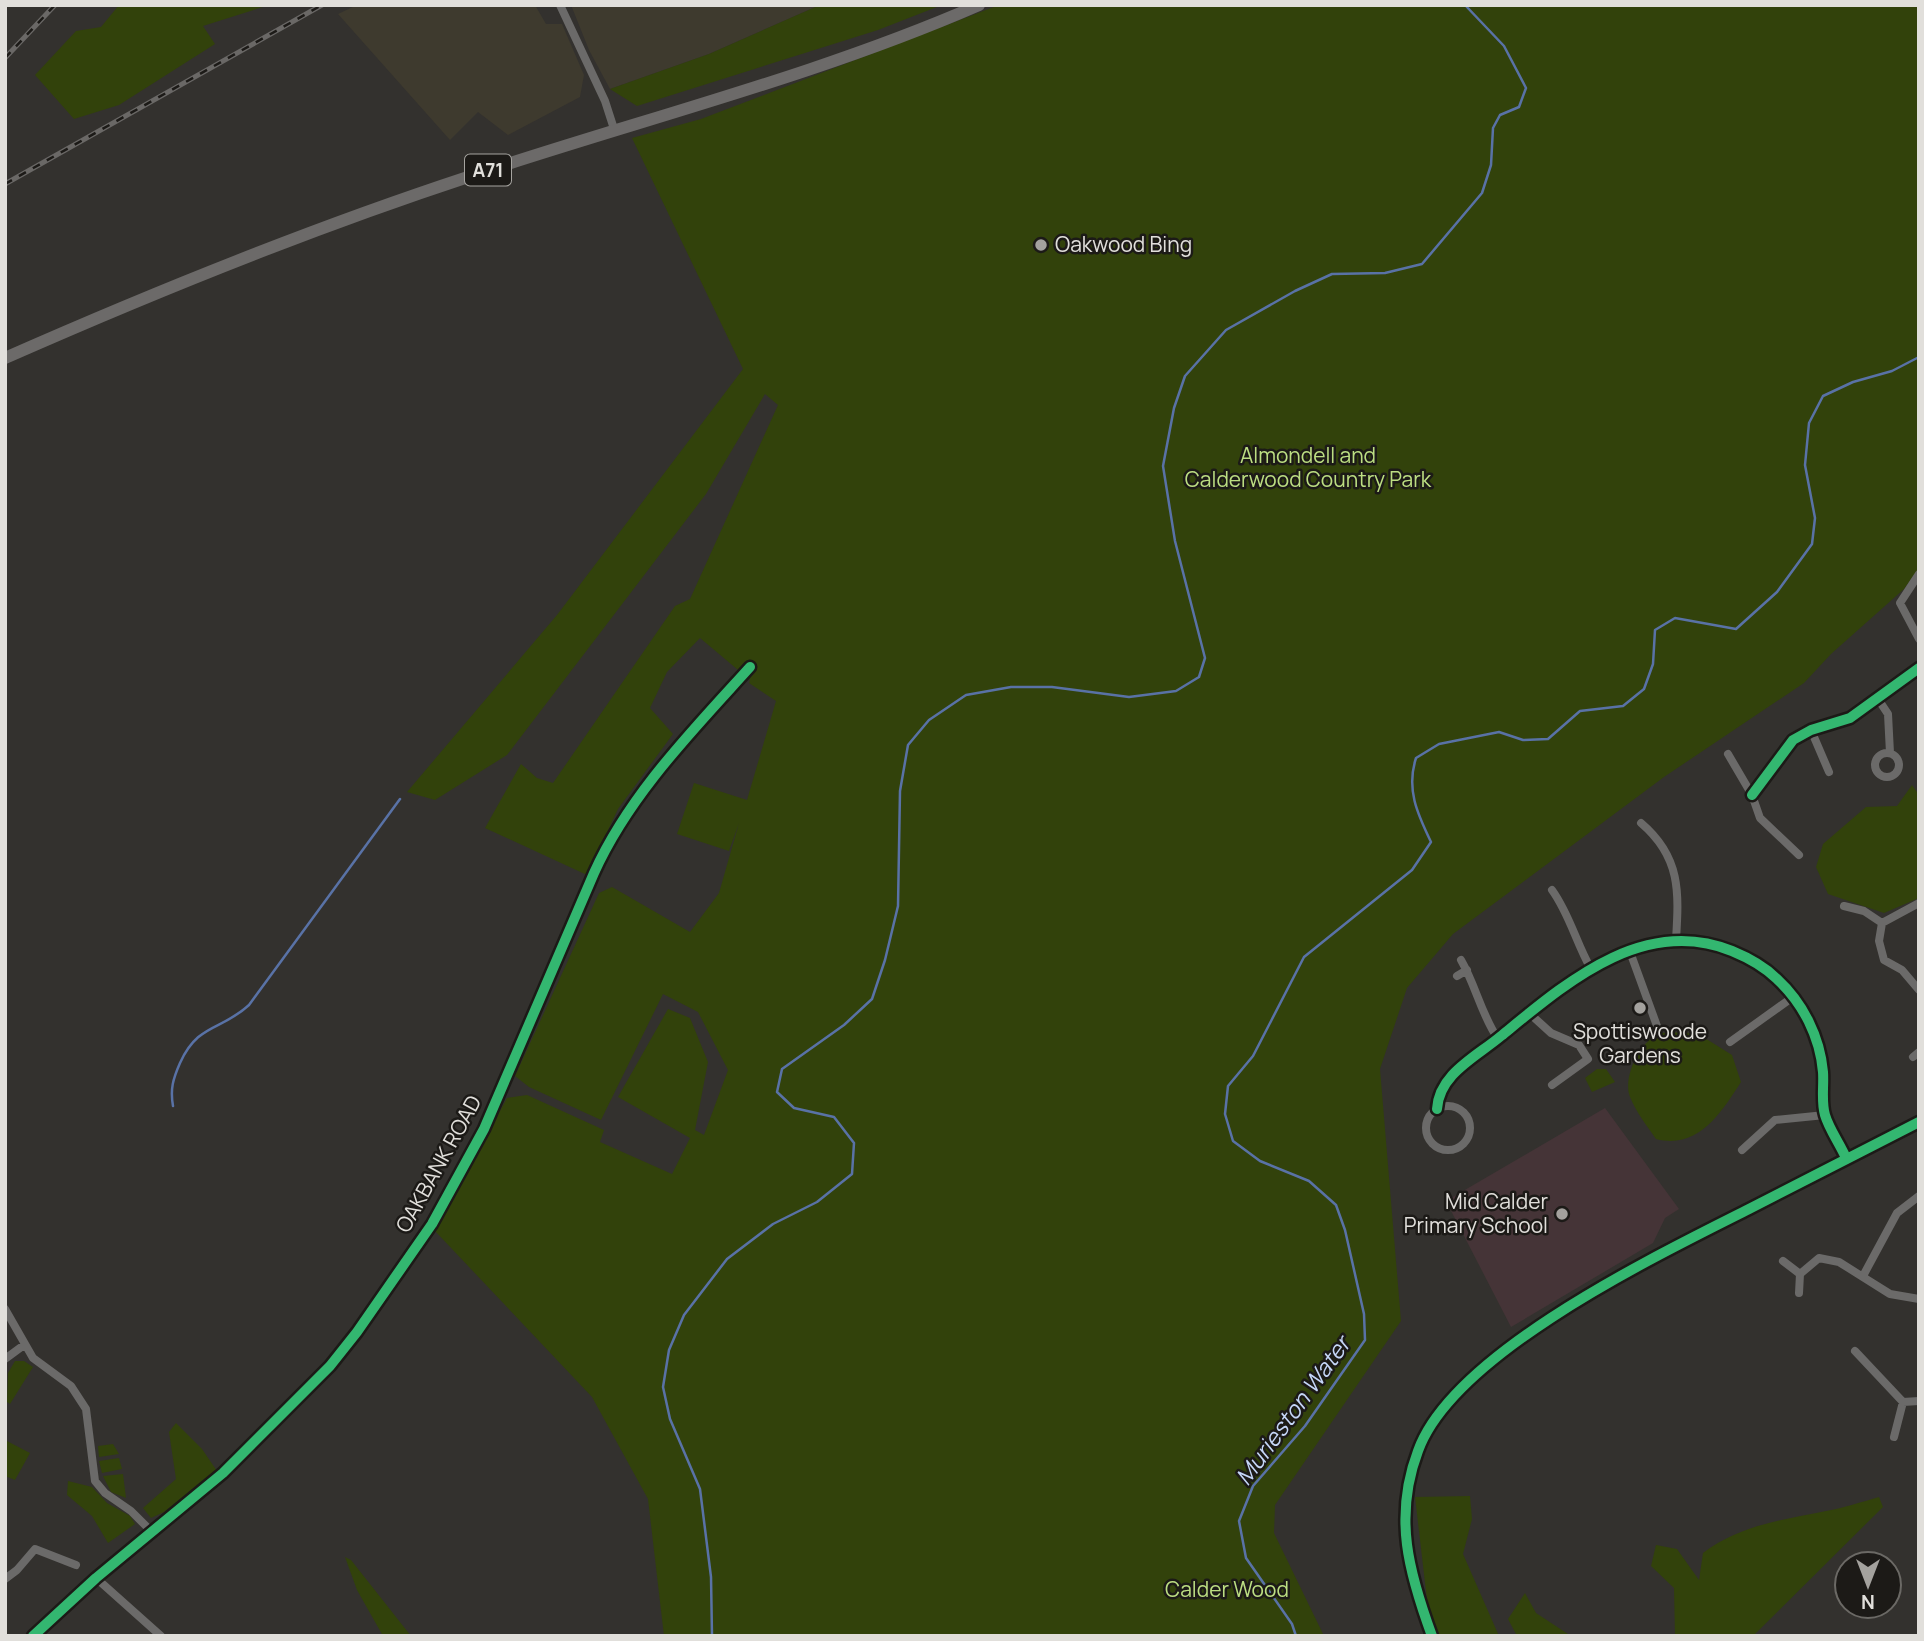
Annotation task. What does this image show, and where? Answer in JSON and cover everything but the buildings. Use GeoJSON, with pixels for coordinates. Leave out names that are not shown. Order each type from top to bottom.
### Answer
{"type":"FeatureCollection","features":[{"type":"Feature","properties":{"kind":"main road","name":"A71"},"geometry":{"type":"LineString","coordinates":[[5,358],[122,307],[324,227],[469,176],[853,55],[979,5]]}},
{"type":"Feature","properties":{"kind":"street"},"geometry":{"type":"LineString","coordinates":[[560,5],[605,101],[615,132]]}},
{"type":"Feature","properties":{"kind":"street"},"geometry":{"type":"LineString","coordinates":[[1919,573],[1900,603],[1919,639]]}},
{"type":"Feature","properties":{"kind":"street","name":"OAKBANK ROAD"},"geometry":{"type":"LineString","coordinates":[[33,1636],[96,1578],[223,1473],[330,1366],[358,1332],[432,1224],[484,1129],[602,857],[632,808],[668,760],[750,667]]}},
{"type":"Feature","properties":{"kind":"street"},"geometry":{"type":"LineString","coordinates":[[1752,795],[1793,740],[1811,730],[1850,718],[1919,668]]}},
{"type":"Feature","properties":{"kind":"street"},"geometry":{"type":"LineString","coordinates":[[1877,696],[1888,714],[1890,753]]}},
{"type":"Feature","properties":{"kind":"street"},"geometry":{"type":"LineString","coordinates":[[1811,730],[1829,772]]}},
{"type":"Feature","properties":{"kind":"street"},"geometry":{"type":"LineString","coordinates":[[1728,754],[1752,795],[1760,818],[1799,855]]}},
{"type":"Feature","properties":{"kind":"street"},"geometry":{"type":"LineString","coordinates":[[1642,823],[1661,839],[1670,857],[1677,884],[1676,940]]}},
{"type":"Feature","properties":{"kind":"street"},"geometry":{"type":"LineString","coordinates":[[1552,890],[1566,910],[1578,947],[1591,969]]}},
{"type":"Feature","properties":{"kind":"street"},"geometry":{"type":"LineString","coordinates":[[1882,923],[1919,903]]}},
{"type":"Feature","properties":{"kind":"street"},"geometry":{"type":"LineString","coordinates":[[1844,906],[1864,911],[1882,923]]}},
{"type":"Feature","properties":{"kind":"street"},"geometry":{"type":"LineString","coordinates":[[1882,923],[1879,941],[1884,960],[1902,970],[1919,990]]}},
{"type":"Feature","properties":{"kind":"street"},"geometry":{"type":"LineString","coordinates":[[1437,1109],[1448,1106],[1458,1109],[1468,1120],[1469,1132],[1459,1147],[1443,1150],[1430,1142],[1427,1121],[1437,1109],[1438,1097],[1456,1071],[1529,1013],[1591,969],[1629,949],[1676,940],[1718,945],[1754,960],[1793,997],[1807,1016],[1818,1044],[1825,1115],[1846,1158]]}},
{"type":"Feature","properties":{"kind":"street"},"geometry":{"type":"LineString","coordinates":[[1629,949],[1657,1026]]}},
{"type":"Feature","properties":{"kind":"street"},"geometry":{"type":"LineString","coordinates":[[1461,960],[1475,982],[1484,1018],[1498,1039]]}},
{"type":"Feature","properties":{"kind":"street"},"geometry":{"type":"LineString","coordinates":[[1457,976],[1467,970]]}},
{"type":"Feature","properties":{"kind":"street"},"geometry":{"type":"LineString","coordinates":[[1730,1042],[1793,997]]}},
{"type":"Feature","properties":{"kind":"street"},"geometry":{"type":"LineString","coordinates":[[1529,1013],[1551,1033],[1579,1045],[1588,1059],[1552,1085]]}},
{"type":"Feature","properties":{"kind":"street"},"geometry":{"type":"LineString","coordinates":[[1742,1150],[1775,1119],[1825,1115]]}},
{"type":"Feature","properties":{"kind":"street"},"geometry":{"type":"LineString","coordinates":[[1432,1636],[1416,1594],[1407,1557],[1405,1517],[1409,1477],[1418,1449],[1432,1423],[1451,1400],[1521,1339],[1558,1314],[1650,1261],[1846,1158],[1918,1125]]}},
{"type":"Feature","properties":{"kind":"street"},"geometry":{"type":"LineString","coordinates":[[1863,1276],[1897,1213],[1919,1196]]}},
{"type":"Feature","properties":{"kind":"street"},"geometry":{"type":"LineString","coordinates":[[1799,1293],[1800,1274],[1819,1258],[1839,1262],[1889,1294],[1919,1299]]}},
{"type":"Feature","properties":{"kind":"street"},"geometry":{"type":"LineString","coordinates":[[1783,1261],[1800,1274]]}},
{"type":"Feature","properties":{"kind":"street"},"geometry":{"type":"LineString","coordinates":[[5,1309],[23,1345],[33,1358],[71,1386],[86,1409],[95,1481],[105,1493],[131,1511],[152,1532]]}},
{"type":"Feature","properties":{"kind":"street"},"geometry":{"type":"LineString","coordinates":[[5,1359],[23,1345]]}},
{"type":"Feature","properties":{"kind":"street"},"geometry":{"type":"LineString","coordinates":[[1855,1351],[1869,1361],[1903,1402]]}},
{"type":"Feature","properties":{"kind":"street"},"geometry":{"type":"LineString","coordinates":[[1903,1402],[1919,1401]]}},
{"type":"Feature","properties":{"kind":"street"},"geometry":{"type":"LineString","coordinates":[[1894,1437],[1903,1402]]}},
{"type":"Feature","properties":{"kind":"street"},"geometry":{"type":"LineString","coordinates":[[5,1579],[17,1570],[35,1549],[76,1564]]}},
{"type":"Feature","properties":{"kind":"street"},"geometry":{"type":"LineString","coordinates":[[96,1578],[161,1636]]}},
{"type":"Feature","properties":{"kind":"shaded area"},"geometry":{"type":"Polygon","coordinates":[[[357,5],[535,5],[546,24],[562,24],[584,75],[580,97],[508,135],[478,112],[450,140],[338,14],[357,5]]]}},
{"type":"Feature","properties":{"kind":"shaded area"},"geometry":{"type":"Polygon","coordinates":[[[571,5],[820,5],[709,54],[610,89],[589,50],[571,5]]]}},
{"type":"Feature","properties":{"kind":"shaded area","name":"Mid Calder Primary School"},"geometry":{"type":"Polygon","coordinates":[[[1605,1108],[1679,1209],[1665,1218],[1653,1243],[1511,1327],[1446,1201],[1605,1108]]]}},
{"type":"Feature","properties":{"kind":"green space"},"geometry":{"type":"Polygon","coordinates":[[[119,5],[269,5],[203,26],[215,44],[119,105],[74,119],[35,75],[76,31],[101,27],[119,5]]]}},
{"type":"Feature","properties":{"kind":"green space"},"geometry":{"type":"Polygon","coordinates":[[[820,5],[942,5],[878,30],[637,106],[610,89],[709,54],[820,5]]]}},
{"type":"Feature","properties":{"kind":"green space","name":"Almondell and Calderwood Country Park"},"geometry":{"type":"Polygon","coordinates":[[[999,5],[1919,5],[1919,568],[1904,589],[1831,654],[1804,683],[1664,777],[1453,934],[1407,988],[1380,1069],[1401,1321],[1275,1505],[1274,1533],[1324,1636],[664,1636],[648,1499],[592,1397],[435,1231],[507,1098],[527,1095],[604,1130],[600,1142],[672,1174],[690,1138],[618,1097],[668,1009],[690,1018],[708,1062],[695,1130],[704,1135],[728,1070],[698,1012],[663,994],[601,1120],[529,1087],[515,1076],[599,893],[612,887],[690,932],[719,893],[739,823],[729,851],[677,834],[694,783],[747,800],[776,701],[749,683],[750,680],[700,638],[667,672],[650,708],[673,734],[618,809],[587,875],[485,828],[521,764],[537,778],[553,783],[675,606],[690,599],[778,405],[765,394],[706,494],[507,755],[435,800],[407,792],[557,615],[743,369],[632,138],[701,119],[999,5]]]}},
{"type":"Feature","properties":{"kind":"green space"},"geometry":{"type":"Polygon","coordinates":[[[1912,785],[1919,795],[1919,898],[1884,913],[1828,894],[1816,867],[1823,844],[1866,807],[1897,806],[1912,785]]]}},
{"type":"Feature","properties":{"kind":"green space"},"geometry":{"type":"Polygon","coordinates":[[[1685,1032],[1708,1040],[1732,1055],[1741,1082],[1716,1117],[1696,1134],[1671,1141],[1656,1139],[1630,1097],[1628,1089],[1631,1069],[1641,1050],[1654,1036],[1685,1032]]]}},
{"type":"Feature","properties":{"kind":"green space"},"geometry":{"type":"Polygon","coordinates":[[[1597,1069],[1606,1069],[1615,1082],[1592,1092],[1585,1078],[1597,1069]]]}},
{"type":"Feature","properties":{"kind":"green space"},"geometry":{"type":"Polygon","coordinates":[[[15,1361],[24,1361],[33,1367],[10,1404],[7,1402],[8,1373],[15,1361]]]}},
{"type":"Feature","properties":{"kind":"green space"},"geometry":{"type":"Polygon","coordinates":[[[176,1423],[202,1449],[217,1471],[164,1512],[151,1518],[143,1508],[176,1479],[169,1432],[176,1423]]]}},
{"type":"Feature","properties":{"kind":"green space"},"geometry":{"type":"Polygon","coordinates":[[[5,1440],[30,1453],[15,1480],[5,1476],[5,1440]]]}},
{"type":"Feature","properties":{"kind":"green space"},"geometry":{"type":"Polygon","coordinates":[[[113,1444],[119,1454],[99,1457],[98,1446],[113,1444]]]}},
{"type":"Feature","properties":{"kind":"green space"},"geometry":{"type":"Polygon","coordinates":[[[119,1458],[122,1469],[102,1473],[99,1461],[119,1458]]]}},
{"type":"Feature","properties":{"kind":"green space"},"geometry":{"type":"Polygon","coordinates":[[[123,1474],[126,1498],[111,1492],[103,1476],[123,1474]]]}},
{"type":"Feature","properties":{"kind":"green space"},"geometry":{"type":"Polygon","coordinates":[[[68,1481],[92,1487],[107,1503],[130,1516],[135,1524],[108,1543],[92,1516],[67,1495],[68,1481]]]}},
{"type":"Feature","properties":{"kind":"green space"},"geometry":{"type":"Polygon","coordinates":[[[1470,1496],[1472,1519],[1463,1554],[1499,1636],[1439,1636],[1429,1617],[1415,1497],[1470,1496]]]}},
{"type":"Feature","properties":{"kind":"green space"},"geometry":{"type":"Polygon","coordinates":[[[1879,1497],[1883,1507],[1840,1550],[1833,1550],[1833,1557],[1753,1636],[1675,1636],[1674,1588],[1651,1566],[1656,1545],[1677,1549],[1699,1580],[1703,1553],[1732,1536],[1762,1525],[1879,1497]]]}},
{"type":"Feature","properties":{"kind":"green space"},"geometry":{"type":"Polygon","coordinates":[[[345,1557],[351,1560],[411,1636],[383,1636],[357,1590],[345,1557]]]}},
{"type":"Feature","properties":{"kind":"green space"},"geometry":{"type":"Polygon","coordinates":[[[1525,1593],[1536,1613],[1571,1636],[1517,1636],[1508,1619],[1525,1593]]]}},
{"type":"Feature","properties":{"kind":"waterway"},"geometry":{"type":"LineString","coordinates":[[712,1636],[711,1577],[700,1489],[670,1419],[663,1387],[669,1350],[684,1315],[727,1259],[773,1224],[817,1202],[852,1174],[854,1143],[834,1117],[794,1108],[777,1092],[782,1069],[844,1025],[872,999],[898,906],[900,791],[908,745],[929,720],[966,695],[1011,687],[1052,687],[1129,697],[1176,691],[1199,677],[1205,658],[1175,541],[1163,466],[1174,408],[1185,376],[1226,330],[1295,291],[1332,274],[1385,273],[1422,264],[1482,193],[1491,165],[1493,128],[1500,115],[1519,107],[1526,88],[1504,46],[1465,5]]}},
{"type":"Feature","properties":{"kind":"waterway","name":"Murieston Water"},"geometry":{"type":"LineString","coordinates":[[1296,1636],[1292,1624],[1246,1558],[1239,1521],[1253,1486],[1305,1426],[1365,1340],[1364,1314],[1345,1230],[1336,1205],[1309,1181],[1260,1161],[1233,1141],[1225,1114],[1228,1086],[1253,1056],[1304,957],[1412,870],[1431,842],[1414,801],[1412,780],[1416,758],[1439,744],[1499,732],[1523,740],[1548,739],[1580,711],[1623,706],[1644,689],[1653,664],[1655,630],[1675,618],[1736,629],[1777,592],[1812,544],[1815,518],[1805,465],[1809,423],[1823,396],[1853,382],[1892,371],[1919,357]]}},
{"type":"Feature","properties":{"kind":"waterway"},"geometry":{"type":"LineString","coordinates":[[173,1106],[174,1079],[187,1050],[202,1034],[249,1005],[400,799]]}},
{"type":"Feature","properties":{"kind":"railway"},"geometry":{"type":"LineString","coordinates":[[5,58],[55,5]]}},
{"type":"Feature","properties":{"kind":"railway"},"geometry":{"type":"LineString","coordinates":[[5,184],[322,5]]}},
{"type":"Feature","properties":{"kind":"cycle path"},"geometry":{"type":"LineString","coordinates":[[33,1636],[96,1578],[223,1473],[330,1366],[357,1332],[432,1224],[484,1129],[608,844],[664,764],[750,667]]}},
{"type":"Feature","properties":{"kind":"cycle path"},"geometry":{"type":"LineString","coordinates":[[1752,795],[1793,740],[1811,730],[1850,718],[1919,668]]}},
{"type":"Feature","properties":{"kind":"cycle path"},"geometry":{"type":"LineString","coordinates":[[1437,1109],[1444,1086],[1460,1067],[1579,976],[1637,948],[1668,942],[1699,942],[1732,951],[1756,963],[1772,974],[1795,999],[1809,1021],[1818,1046],[1823,1072],[1825,1115],[1846,1158]]}},
{"type":"Feature","properties":{"kind":"cycle path"},"geometry":{"type":"LineString","coordinates":[[1432,1636],[1411,1567],[1405,1522],[1406,1499],[1418,1451],[1439,1414],[1472,1378],[1514,1343],[1562,1310],[1614,1280],[1919,1122]]}},
{"type":"Feature","properties":{"kind":"place","name":"Oakwood Bing"},"geometry":{"type":"Point","coordinates":[1041,245]}},
{"type":"Feature","properties":{"kind":"place","name":"Spottiswoode Gardens"},"geometry":{"type":"Point","coordinates":[1640,1008]}},
{"type":"Feature","properties":{"kind":"place","name":"Mid Calder Primary School"},"geometry":{"type":"Point","coordinates":[1562,1214]}},
{"type":"Feature","properties":{"kind":"park label","name":"Calder Wood"},"geometry":{"type":"Point","coordinates":[1227,1590]}}]}
